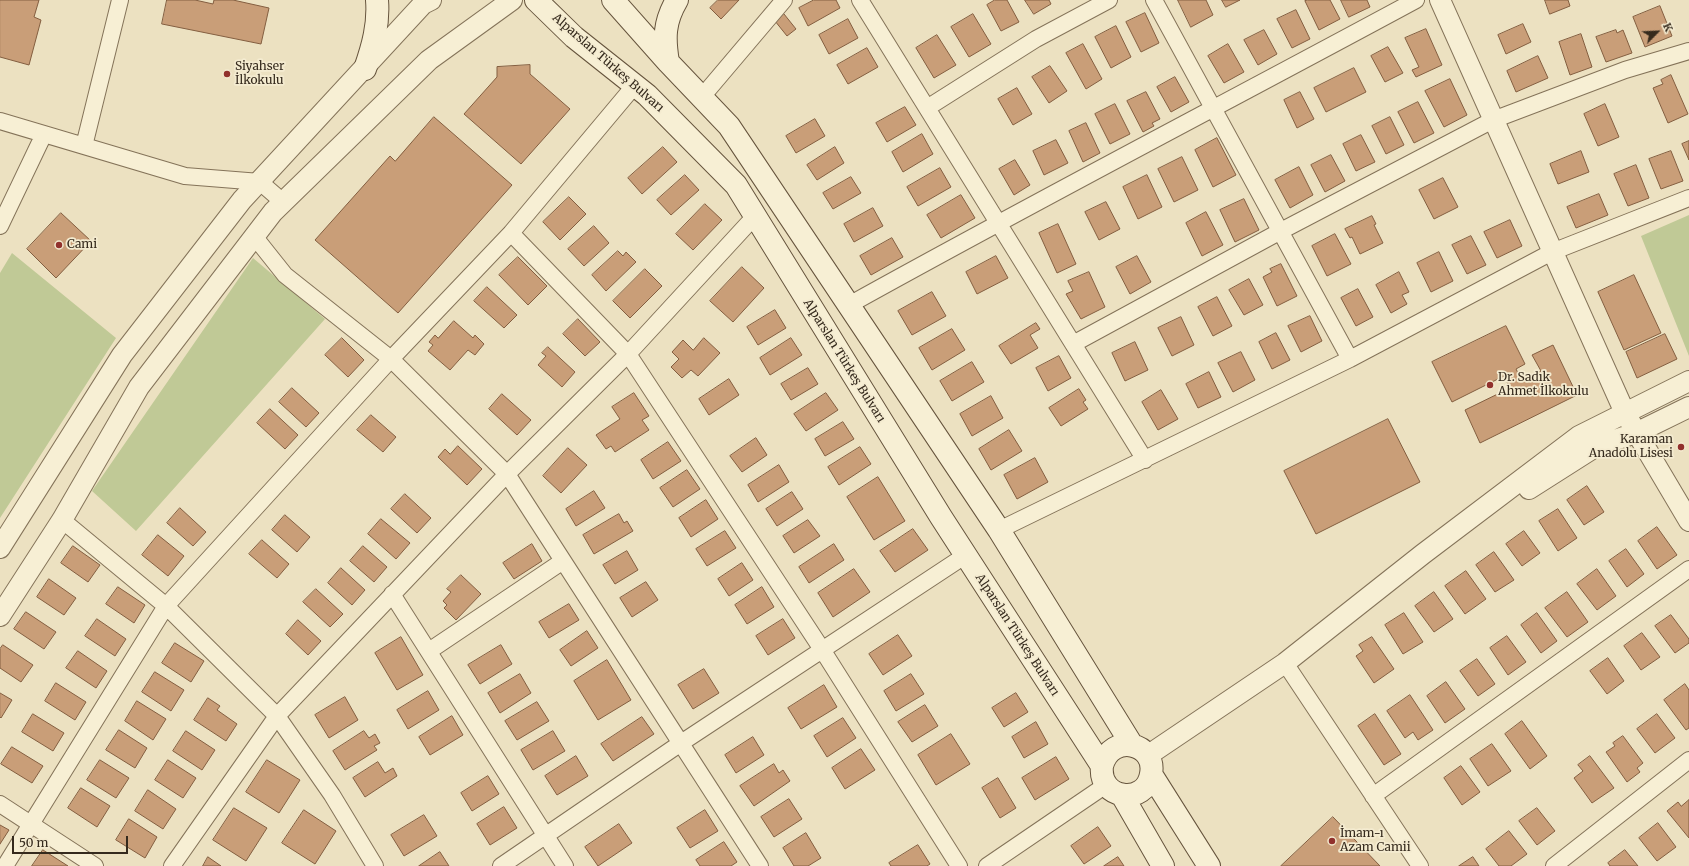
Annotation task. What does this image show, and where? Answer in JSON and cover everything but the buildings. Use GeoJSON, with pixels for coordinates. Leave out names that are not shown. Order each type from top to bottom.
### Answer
{"type":"FeatureCollection","features":[{"type":"Feature","properties":{"kind":"main road"},"geometry":{"type":"LineString","coordinates":[[365,69],[374,46],[378,15],[378,0]]}},
{"type":"Feature","properties":{"kind":"main road","name":"Alparslan Türkeş Bulvarı"},"geometry":{"type":"LineString","coordinates":[[536,0],[574,36],[647,95],[736,185],[966,555],[1163,866]]}},
{"type":"Feature","properties":{"kind":"main road"},"geometry":{"type":"LineString","coordinates":[[614,0],[668,62],[729,126],[999,530],[1143,758],[1209,866]]}},
{"type":"Feature","properties":{"kind":"main road"},"geometry":{"type":"LineString","coordinates":[[668,62],[666,27],[668,15],[677,0]]}},
{"type":"Feature","properties":{"kind":"main road"},"geometry":{"type":"LineString","coordinates":[[1120,746],[1143,758],[1145,787],[1139,792],[1131,795],[1110,782],[1104,758],[1109,751],[1120,746]]}},
{"type":"Feature","properties":{"kind":"street"},"geometry":{"type":"LineString","coordinates":[[84,146],[120,0]]}},
{"type":"Feature","properties":{"kind":"street"},"geometry":{"type":"LineString","coordinates":[[0,548],[122,355],[242,200],[365,69],[423,4],[431,0]]}},
{"type":"Feature","properties":{"kind":"street"},"geometry":{"type":"LineString","coordinates":[[0,616],[62,520],[139,387],[273,212],[429,60],[512,0]]}},
{"type":"Feature","properties":{"kind":"street"},"geometry":{"type":"LineString","coordinates":[[701,98],[784,0]]}},
{"type":"Feature","properties":{"kind":"street"},"geometry":{"type":"LineString","coordinates":[[860,0],[1145,460]]}},
{"type":"Feature","properties":{"kind":"street"},"geometry":{"type":"LineString","coordinates":[[927,108],[1036,40],[1110,0]]}},
{"type":"Feature","properties":{"kind":"street"},"geometry":{"type":"LineString","coordinates":[[1154,0],[1279,232],[1350,359]]}},
{"type":"Feature","properties":{"kind":"street"},"geometry":{"type":"LineString","coordinates":[[848,305],[997,222],[1213,110],[1416,0]]}},
{"type":"Feature","properties":{"kind":"street"},"geometry":{"type":"LineString","coordinates":[[1440,0],[1625,413],[1638,432],[1689,520]]}},
{"type":"Feature","properties":{"kind":"street"},"geometry":{"type":"LineString","coordinates":[[1073,344],[1279,232],[1493,120],[1625,70],[1689,51]]}},
{"type":"Feature","properties":{"kind":"street"},"geometry":{"type":"LineString","coordinates":[[5,866],[166,606],[391,360],[511,233],[635,85]]}},
{"type":"Feature","properties":{"kind":"street"},"geometry":{"type":"LineString","coordinates":[[0,121],[185,176],[260,182],[282,202]]}},
{"type":"Feature","properties":{"kind":"street"},"geometry":{"type":"LineString","coordinates":[[0,226],[44,134]]}},
{"type":"Feature","properties":{"kind":"street"},"geometry":{"type":"LineString","coordinates":[[999,530],[1350,359],[1552,252],[1689,198]]}},
{"type":"Feature","properties":{"kind":"street"},"geometry":{"type":"LineString","coordinates":[[172,866],[276,716],[507,474],[628,354],[755,216]]}},
{"type":"Feature","properties":{"kind":"street"},"geometry":{"type":"LineString","coordinates":[[511,233],[628,354],[823,651],[959,866]]}},
{"type":"Feature","properties":{"kind":"street"},"geometry":{"type":"LineString","coordinates":[[254,236],[285,275],[391,360],[507,474],[760,866]]}},
{"type":"Feature","properties":{"kind":"street"},"geometry":{"type":"LineString","coordinates":[[1143,758],[1285,663],[1423,554],[1579,436],[1689,380]]}},
{"type":"Feature","properties":{"kind":"street"},"geometry":{"type":"LineString","coordinates":[[1423,554],[1595,447],[1638,432],[1689,407]]}},
{"type":"Feature","properties":{"kind":"street"},"geometry":{"type":"LineString","coordinates":[[62,520],[166,606],[276,716],[332,795],[375,866]]}},
{"type":"Feature","properties":{"kind":"street"},"geometry":{"type":"LineString","coordinates":[[501,866],[681,743],[823,651],[966,555]]}},
{"type":"Feature","properties":{"kind":"street"},"geometry":{"type":"LineString","coordinates":[[429,651],[563,561]]}},
{"type":"Feature","properties":{"kind":"street"},"geometry":{"type":"LineString","coordinates":[[1373,796],[1689,569]]}},
{"type":"Feature","properties":{"kind":"street"},"geometry":{"type":"LineString","coordinates":[[392,594],[565,866]]}},
{"type":"Feature","properties":{"kind":"street"},"geometry":{"type":"LineString","coordinates":[[1285,663],[1420,866]]}},
{"type":"Feature","properties":{"kind":"street"},"geometry":{"type":"LineString","coordinates":[[1554,866],[1689,760]]}},
{"type":"Feature","properties":{"kind":"street"},"geometry":{"type":"LineString","coordinates":[[987,866],[1110,782]]}},
{"type":"Feature","properties":{"kind":"street"},"geometry":{"type":"LineString","coordinates":[[0,804],[95,866]]}},
{"type":"Feature","properties":{"kind":"green space"},"geometry":{"type":"Polygon","coordinates":[[[1689,215],[1689,356],[1641,236],[1689,215]]]}},
{"type":"Feature","properties":{"kind":"green space"},"geometry":{"type":"Polygon","coordinates":[[[12,253],[116,338],[0,518],[0,273],[12,253]]]}},
{"type":"Feature","properties":{"kind":"green space"},"geometry":{"type":"Polygon","coordinates":[[[253,258],[325,319],[136,531],[92,491],[253,258]]]}},
{"type":"Feature","properties":{"kind":"place","name":"Siyahser İlkokulu"},"geometry":{"type":"Point","coordinates":[227,74]}},
{"type":"Feature","properties":{"kind":"place","name":"Cami"},"geometry":{"type":"Point","coordinates":[59,245]}},
{"type":"Feature","properties":{"kind":"place","name":"Dr. Sadık Ahmet İlkokulu"},"geometry":{"type":"Point","coordinates":[1490,385]}},
{"type":"Feature","properties":{"kind":"place","name":"Karaman Anadolu Lisesi"},"geometry":{"type":"Point","coordinates":[1681,447]}},
{"type":"Feature","properties":{"kind":"place","name":"İmam-ı Azam Camii"},"geometry":{"type":"Point","coordinates":[1332,841]}}]}
